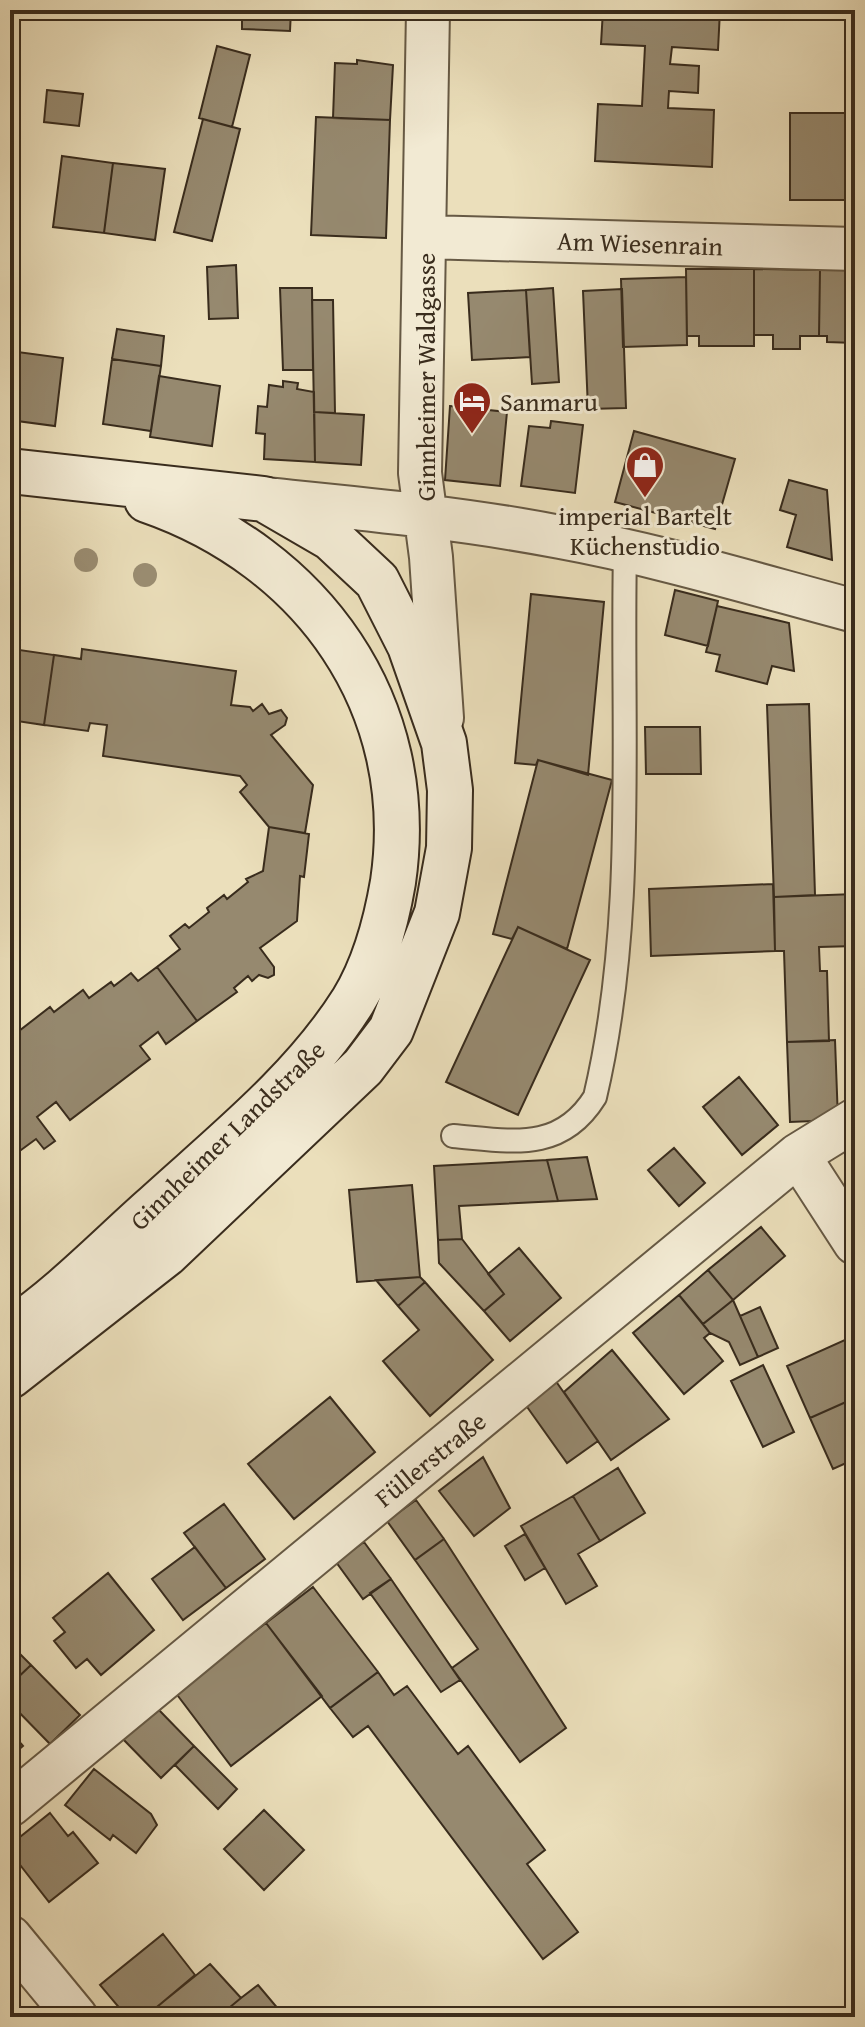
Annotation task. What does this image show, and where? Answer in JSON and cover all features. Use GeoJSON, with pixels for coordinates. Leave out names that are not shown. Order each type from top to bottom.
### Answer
{"type":"FeatureCollection","features":[{"type":"Feature","properties":{"kind":"main road","name":"Ginnheimer Landstraße"},"geometry":{"type":"LineString","coordinates":[[10,471],[264,499],[331,538],[377,581],[410,646],[444,743],[450,790],[449,848],[437,913],[391,1030],[363,1067],[166,1254],[10,1376]]}},
{"type":"Feature","properties":{"kind":"main road","name":"Ginnheimer Landstraße"},"geometry":{"type":"LineString","coordinates":[[10,1331],[95,1262],[314,1056],[368,972],[385,925],[398,847],[392,762],[381,725],[356,663],[327,625],[273,570],[202,523],[88,480]]}},
{"type":"Feature","properties":{"kind":"street","name":"Ginnheimer Waldgasse"},"geometry":{"type":"LineString","coordinates":[[428,10],[420,473],[431,557],[444,743]]}},
{"type":"Feature","properties":{"kind":"street","name":"Am Wiesenrain"},"geometry":{"type":"LineString","coordinates":[[425,237],[855,249]]}},
{"type":"Feature","properties":{"kind":"street","name":"Ginnheimer Landstraße"},"geometry":{"type":"LineString","coordinates":[[264,499],[425,515],[625,550],[855,611]]}},
{"type":"Feature","properties":{"kind":"street","name":"Füllerstraße"},"geometry":{"type":"LineString","coordinates":[[10,1805],[798,1155],[855,1120]]}},
{"type":"Feature","properties":{"kind":"street"},"geometry":{"type":"LineString","coordinates":[[798,1155],[855,1243]]}},
{"type":"Feature","properties":{"kind":"street"},"geometry":{"type":"LineString","coordinates":[[10,1937],[76,2017]]}},
{"type":"Feature","properties":{"kind":"lane"},"geometry":{"type":"LineString","coordinates":[[453,1136],[547,1139],[581,1119],[595,1097],[620,942],[625,810],[625,550]]}},
{"type":"Feature","properties":{"kind":"building"},"geometry":{"type":"Polygon","coordinates":[[[242,10],[291,10],[290,31],[242,29],[242,10]]]}},
{"type":"Feature","properties":{"kind":"building"},"geometry":{"type":"Polygon","coordinates":[[[320,10],[393,10],[374,12],[374,19],[347,18],[347,11],[320,10]]]}},
{"type":"Feature","properties":{"kind":"building"},"geometry":{"type":"Polygon","coordinates":[[[603,10],[720,10],[718,50],[672,47],[670,64],[699,66],[698,93],[669,91],[668,108],[714,110],[712,167],[595,161],[598,104],[642,106],[645,46],[601,44],[603,10]]]}},
{"type":"Feature","properties":{"kind":"building"},"geometry":{"type":"Polygon","coordinates":[[[217,46],[250,55],[232,127],[199,118],[217,46]]]}},
{"type":"Feature","properties":{"kind":"building"},"geometry":{"type":"Polygon","coordinates":[[[357,60],[393,65],[390,120],[333,118],[335,63],[357,64],[357,60]]]}},
{"type":"Feature","properties":{"kind":"building"},"geometry":{"type":"Polygon","coordinates":[[[47,90],[83,94],[79,126],[44,122],[47,90]]]}},
{"type":"Feature","properties":{"kind":"building"},"geometry":{"type":"Polygon","coordinates":[[[790,113],[855,113],[855,200],[790,200],[790,113]]]}},
{"type":"Feature","properties":{"kind":"building"},"geometry":{"type":"Polygon","coordinates":[[[316,117],[390,120],[386,238],[311,235],[316,117]]]}},
{"type":"Feature","properties":{"kind":"building"},"geometry":{"type":"Polygon","coordinates":[[[203,119],[240,129],[212,241],[174,232],[203,119]]]}},
{"type":"Feature","properties":{"kind":"building"},"geometry":{"type":"Polygon","coordinates":[[[62,156],[113,163],[104,233],[53,227],[62,156]]]}},
{"type":"Feature","properties":{"kind":"building"},"geometry":{"type":"Polygon","coordinates":[[[113,163],[165,169],[155,240],[104,233],[113,163]]]}},
{"type":"Feature","properties":{"kind":"building"},"geometry":{"type":"Polygon","coordinates":[[[236,265],[238,318],[209,319],[207,267],[236,265]]]}},
{"type":"Feature","properties":{"kind":"building"},"geometry":{"type":"Polygon","coordinates":[[[686,269],[754,269],[754,346],[699,346],[699,336],[687,336],[686,269]]]}},
{"type":"Feature","properties":{"kind":"building"},"geometry":{"type":"Polygon","coordinates":[[[754,269],[820,270],[819,336],[800,336],[800,349],[773,349],[773,335],[754,335],[754,269]]]}},
{"type":"Feature","properties":{"kind":"building"},"geometry":{"type":"Polygon","coordinates":[[[820,270],[855,270],[855,343],[827,342],[827,336],[819,336],[820,270]]]}},
{"type":"Feature","properties":{"kind":"building"},"geometry":{"type":"Polygon","coordinates":[[[686,277],[687,345],[623,347],[621,279],[686,277]]]}},
{"type":"Feature","properties":{"kind":"building"},"geometry":{"type":"Polygon","coordinates":[[[280,288],[312,288],[313,370],[283,370],[280,288]]]}},
{"type":"Feature","properties":{"kind":"building"},"geometry":{"type":"Polygon","coordinates":[[[553,288],[559,382],[532,384],[526,290],[553,288]]]}},
{"type":"Feature","properties":{"kind":"building"},"geometry":{"type":"Polygon","coordinates":[[[622,289],[626,408],[588,409],[583,291],[622,289]]]}},
{"type":"Feature","properties":{"kind":"building"},"geometry":{"type":"Polygon","coordinates":[[[526,290],[530,357],[472,360],[468,293],[526,290]]]}},
{"type":"Feature","properties":{"kind":"building"},"geometry":{"type":"Polygon","coordinates":[[[312,300],[333,300],[335,413],[314,412],[312,300]]]}},
{"type":"Feature","properties":{"kind":"building"},"geometry":{"type":"Polygon","coordinates":[[[117,329],[164,336],[161,366],[112,359],[117,329]]]}},
{"type":"Feature","properties":{"kind":"building"},"geometry":{"type":"Polygon","coordinates":[[[10,351],[63,358],[55,426],[10,420],[10,351]]]}},
{"type":"Feature","properties":{"kind":"building"},"geometry":{"type":"Polygon","coordinates":[[[112,359],[161,366],[151,431],[103,424],[112,359]]]}},
{"type":"Feature","properties":{"kind":"building"},"geometry":{"type":"Polygon","coordinates":[[[159,376],[220,386],[212,446],[150,437],[159,376]]]}},
{"type":"Feature","properties":{"kind":"building"},"geometry":{"type":"Polygon","coordinates":[[[283,381],[298,383],[297,389],[314,392],[315,462],[264,459],[265,434],[256,433],[258,406],[267,407],[269,385],[283,387],[283,381]]]}},
{"type":"Feature","properties":{"kind":"building"},"geometry":{"type":"Polygon","coordinates":[[[855,383],[855,427],[849,428],[847,384],[855,383]]]}},
{"type":"Feature","properties":{"kind":"building"},"geometry":{"type":"Polygon","coordinates":[[[450,406],[507,412],[500,486],[445,480],[450,406]]]}},
{"type":"Feature","properties":{"kind":"building"},"geometry":{"type":"Polygon","coordinates":[[[314,412],[364,415],[361,465],[315,462],[314,412]]]}},
{"type":"Feature","properties":{"kind":"building"},"geometry":{"type":"Polygon","coordinates":[[[551,421],[583,425],[575,493],[521,486],[529,426],[550,428],[551,421]]]}},
{"type":"Feature","properties":{"kind":"building"},"geometry":{"type":"Polygon","coordinates":[[[634,431],[735,459],[715,529],[615,502],[634,431]]]}},
{"type":"Feature","properties":{"kind":"building"},"geometry":{"type":"Polygon","coordinates":[[[789,480],[827,490],[832,560],[787,547],[796,515],[780,510],[789,480]]]}},
{"type":"Feature","properties":{"kind":"building"},"geometry":{"type":"Polygon","coordinates":[[[675,590],[718,601],[708,646],[665,635],[675,590]]]}},
{"type":"Feature","properties":{"kind":"building"},"geometry":{"type":"Polygon","coordinates":[[[531,594],[604,602],[588,775],[538,760],[536,765],[515,763],[531,594]]]}},
{"type":"Feature","properties":{"kind":"building"},"geometry":{"type":"Polygon","coordinates":[[[717,606],[789,623],[794,671],[772,666],[767,684],[716,671],[720,655],[706,652],[717,606]]]}},
{"type":"Feature","properties":{"kind":"building"},"geometry":{"type":"Polygon","coordinates":[[[10,640],[20,641],[19,650],[54,655],[44,725],[10,720],[10,640]]]}},
{"type":"Feature","properties":{"kind":"building"},"geometry":{"type":"Polygon","coordinates":[[[82,649],[236,671],[231,705],[250,707],[253,711],[262,704],[269,714],[281,710],[287,718],[285,725],[271,735],[313,785],[305,833],[269,827],[240,792],[247,785],[240,776],[103,756],[107,725],[90,723],[88,731],[44,725],[54,655],[81,659],[82,649]]]}},
{"type":"Feature","properties":{"kind":"building"},"geometry":{"type":"Polygon","coordinates":[[[809,704],[815,895],[774,897],[767,705],[809,704]]]}},
{"type":"Feature","properties":{"kind":"building"},"geometry":{"type":"Polygon","coordinates":[[[645,727],[700,727],[701,774],[646,774],[645,727]]]}},
{"type":"Feature","properties":{"kind":"building"},"geometry":{"type":"Polygon","coordinates":[[[538,760],[612,780],[567,949],[518,927],[512,939],[493,934],[538,760]]]}},
{"type":"Feature","properties":{"kind":"building"},"geometry":{"type":"Polygon","coordinates":[[[269,827],[309,834],[304,877],[300,876],[297,921],[260,948],[274,967],[274,975],[268,978],[259,975],[252,981],[248,976],[234,988],[237,992],[197,1021],[157,967],[180,949],[170,936],[185,924],[189,928],[209,912],[207,908],[224,895],[227,899],[248,882],[246,879],[263,871],[269,827]]]}},
{"type":"Feature","properties":{"kind":"building"},"geometry":{"type":"Polygon","coordinates":[[[773,884],[775,951],[651,956],[649,889],[773,884]]]}},
{"type":"Feature","properties":{"kind":"building"},"geometry":{"type":"Polygon","coordinates":[[[855,894],[855,946],[819,947],[820,971],[827,971],[829,1041],[787,1042],[784,951],[775,951],[774,897],[855,894]]]}},
{"type":"Feature","properties":{"kind":"building"},"geometry":{"type":"Polygon","coordinates":[[[518,927],[590,960],[518,1115],[446,1082],[518,927]]]}},
{"type":"Feature","properties":{"kind":"building"},"geometry":{"type":"Polygon","coordinates":[[[157,967],[197,1021],[166,1044],[158,1032],[140,1046],[150,1059],[70,1120],[56,1102],[37,1117],[55,1141],[44,1149],[36,1139],[10,1158],[10,1027],[15,1034],[50,1007],[54,1012],[83,990],[89,998],[111,982],[114,986],[131,973],[138,981],[157,967]]]}},
{"type":"Feature","properties":{"kind":"building"},"geometry":{"type":"Polygon","coordinates":[[[835,1040],[838,1120],[790,1122],[787,1042],[835,1040]]]}},
{"type":"Feature","properties":{"kind":"building"},"geometry":{"type":"Polygon","coordinates":[[[739,1077],[778,1125],[742,1155],[703,1107],[739,1077]]]}},
{"type":"Feature","properties":{"kind":"building"},"geometry":{"type":"Polygon","coordinates":[[[674,1148],[705,1183],[679,1206],[648,1170],[674,1148]]]}},
{"type":"Feature","properties":{"kind":"building"},"geometry":{"type":"Polygon","coordinates":[[[587,1157],[597,1199],[558,1201],[547,1160],[587,1157]]]}},
{"type":"Feature","properties":{"kind":"building"},"geometry":{"type":"Polygon","coordinates":[[[547,1160],[558,1201],[459,1206],[462,1239],[438,1240],[434,1166],[547,1160]]]}},
{"type":"Feature","properties":{"kind":"building"},"geometry":{"type":"Polygon","coordinates":[[[412,1185],[420,1277],[357,1282],[349,1190],[412,1185]]]}},
{"type":"Feature","properties":{"kind":"building"},"geometry":{"type":"Polygon","coordinates":[[[761,1227],[785,1256],[733,1300],[708,1270],[761,1227]]]}},
{"type":"Feature","properties":{"kind":"building"},"geometry":{"type":"Polygon","coordinates":[[[462,1239],[504,1294],[484,1311],[439,1263],[438,1240],[462,1239]]]}},
{"type":"Feature","properties":{"kind":"building"},"geometry":{"type":"Polygon","coordinates":[[[519,1248],[561,1298],[510,1341],[484,1311],[504,1294],[488,1274],[519,1248]]]}},
{"type":"Feature","properties":{"kind":"building"},"geometry":{"type":"Polygon","coordinates":[[[708,1270],[733,1300],[703,1324],[679,1295],[708,1270]]]}},
{"type":"Feature","properties":{"kind":"building"},"geometry":{"type":"Polygon","coordinates":[[[420,1277],[425,1282],[398,1306],[376,1280],[420,1277]]]}},
{"type":"Feature","properties":{"kind":"building"},"geometry":{"type":"Polygon","coordinates":[[[425,1282],[493,1360],[430,1416],[383,1361],[419,1330],[398,1306],[425,1282]]]}},
{"type":"Feature","properties":{"kind":"building"},"geometry":{"type":"Polygon","coordinates":[[[679,1295],[710,1333],[704,1338],[723,1361],[684,1394],[633,1333],[679,1295]]]}},
{"type":"Feature","properties":{"kind":"building"},"geometry":{"type":"Polygon","coordinates":[[[733,1300],[758,1357],[740,1365],[729,1342],[710,1333],[703,1324],[733,1300]]]}},
{"type":"Feature","properties":{"kind":"building"},"geometry":{"type":"Polygon","coordinates":[[[760,1307],[778,1348],[758,1357],[740,1316],[760,1307]]]}},
{"type":"Feature","properties":{"kind":"building"},"geometry":{"type":"Polygon","coordinates":[[[847,1339],[855,1358],[855,1378],[848,1381],[855,1398],[810,1418],[787,1366],[847,1339]]]}},
{"type":"Feature","properties":{"kind":"building"},"geometry":{"type":"Polygon","coordinates":[[[612,1350],[669,1419],[611,1460],[564,1392],[612,1350]]]}},
{"type":"Feature","properties":{"kind":"building"},"geometry":{"type":"Polygon","coordinates":[[[763,1365],[794,1432],[763,1447],[731,1381],[763,1365]]]}},
{"type":"Feature","properties":{"kind":"building"},"geometry":{"type":"Polygon","coordinates":[[[555,1380],[598,1441],[567,1463],[525,1404],[555,1380]]]}},
{"type":"Feature","properties":{"kind":"building"},"geometry":{"type":"Polygon","coordinates":[[[330,1397],[375,1452],[294,1519],[248,1464],[330,1397]]]}},
{"type":"Feature","properties":{"kind":"building"},"geometry":{"type":"Polygon","coordinates":[[[855,1398],[855,1459],[833,1469],[810,1418],[855,1398]]]}},
{"type":"Feature","properties":{"kind":"building"},"geometry":{"type":"Polygon","coordinates":[[[483,1457],[510,1508],[474,1536],[439,1491],[483,1457]]]}},
{"type":"Feature","properties":{"kind":"building"},"geometry":{"type":"Polygon","coordinates":[[[618,1468],[645,1513],[600,1541],[573,1496],[618,1468]]]}},
{"type":"Feature","properties":{"kind":"building"},"geometry":{"type":"Polygon","coordinates":[[[573,1496],[600,1541],[578,1554],[597,1586],[566,1604],[521,1526],[573,1496]]]}},
{"type":"Feature","properties":{"kind":"building"},"geometry":{"type":"Polygon","coordinates":[[[416,1500],[444,1539],[415,1560],[387,1521],[416,1500]]]}},
{"type":"Feature","properties":{"kind":"building"},"geometry":{"type":"Polygon","coordinates":[[[224,1504],[265,1559],[226,1588],[184,1533],[224,1504]]]}},
{"type":"Feature","properties":{"kind":"building"},"geometry":{"type":"Polygon","coordinates":[[[525,1534],[545,1568],[525,1580],[505,1546],[525,1534]]]}},
{"type":"Feature","properties":{"kind":"building"},"geometry":{"type":"Polygon","coordinates":[[[444,1539],[566,1728],[520,1762],[452,1668],[478,1649],[415,1560],[444,1539]]]}},
{"type":"Feature","properties":{"kind":"building"},"geometry":{"type":"Polygon","coordinates":[[[364,1542],[391,1579],[363,1599],[336,1562],[364,1542]]]}},
{"type":"Feature","properties":{"kind":"building"},"geometry":{"type":"Polygon","coordinates":[[[195,1547],[226,1588],[183,1620],[152,1579],[195,1547]]]}},
{"type":"Feature","properties":{"kind":"building"},"geometry":{"type":"Polygon","coordinates":[[[108,1573],[154,1630],[101,1675],[87,1659],[76,1668],[54,1641],[65,1632],[53,1618],[108,1573]]]}},
{"type":"Feature","properties":{"kind":"building"},"geometry":{"type":"Polygon","coordinates":[[[391,1579],[460,1680],[441,1692],[370,1593],[391,1579]]]}},
{"type":"Feature","properties":{"kind":"building"},"geometry":{"type":"Polygon","coordinates":[[[313,1587],[378,1672],[330,1708],[266,1623],[313,1587]]]}},
{"type":"Feature","properties":{"kind":"building"},"geometry":{"type":"Polygon","coordinates":[[[266,1623],[322,1696],[231,1766],[175,1692],[266,1623]]]}},
{"type":"Feature","properties":{"kind":"building"},"geometry":{"type":"Polygon","coordinates":[[[10,1644],[31,1665],[10,1685],[10,1644]]]}},
{"type":"Feature","properties":{"kind":"building"},"geometry":{"type":"Polygon","coordinates":[[[31,1665],[80,1715],[50,1744],[10,1703],[10,1685],[31,1665]]]}},
{"type":"Feature","properties":{"kind":"building"},"geometry":{"type":"Polygon","coordinates":[[[378,1672],[394,1695],[407,1686],[458,1754],[468,1746],[545,1850],[527,1864],[578,1932],[543,1959],[368,1726],[353,1737],[330,1708],[378,1672]]]}},
{"type":"Feature","properties":{"kind":"building"},"geometry":{"type":"Polygon","coordinates":[[[158,1709],[194,1746],[161,1778],[121,1737],[158,1709]]]}},
{"type":"Feature","properties":{"kind":"building"},"geometry":{"type":"Polygon","coordinates":[[[10,1731],[23,1746],[10,1757],[10,1731]]]}},
{"type":"Feature","properties":{"kind":"building"},"geometry":{"type":"Polygon","coordinates":[[[194,1746],[237,1789],[218,1809],[175,1765],[194,1746]]]}},
{"type":"Feature","properties":{"kind":"building"},"geometry":{"type":"Polygon","coordinates":[[[94,1769],[151,1814],[157,1825],[136,1853],[113,1835],[110,1840],[65,1805],[94,1769]]]}},
{"type":"Feature","properties":{"kind":"building"},"geometry":{"type":"Polygon","coordinates":[[[264,1810],[304,1850],[264,1890],[224,1849],[264,1810]]]}},
{"type":"Feature","properties":{"kind":"building"},"geometry":{"type":"Polygon","coordinates":[[[50,1813],[68,1836],[73,1832],[98,1863],[49,1902],[10,1852],[10,1845],[50,1813]]]}},
{"type":"Feature","properties":{"kind":"building"},"geometry":{"type":"Polygon","coordinates":[[[163,1934],[195,1975],[145,2017],[127,2017],[100,1985],[163,1934]]]}},
{"type":"Feature","properties":{"kind":"building"},"geometry":{"type":"Polygon","coordinates":[[[210,1964],[241,1998],[218,2017],[151,2017],[148,2014],[210,1964]]]}},
{"type":"Feature","properties":{"kind":"building"},"geometry":{"type":"Polygon","coordinates":[[[258,1985],[285,2017],[218,2017],[241,1998],[258,1985]]]}},
{"type":"Feature","properties":{"kind":"building"},"geometry":{"type":"Polygon","coordinates":[[[586,2009],[586,2017],[352,2017],[352,2015],[586,2009]]]}},
{"type":"Feature","properties":{"kind":"place","name":"Sanmaru"},"geometry":{"type":"Point","coordinates":[472,435]}},
{"type":"Feature","properties":{"kind":"place","name":"imperial Bartelt Küchenstudio"},"geometry":{"type":"Point","coordinates":[645,499]}}]}
